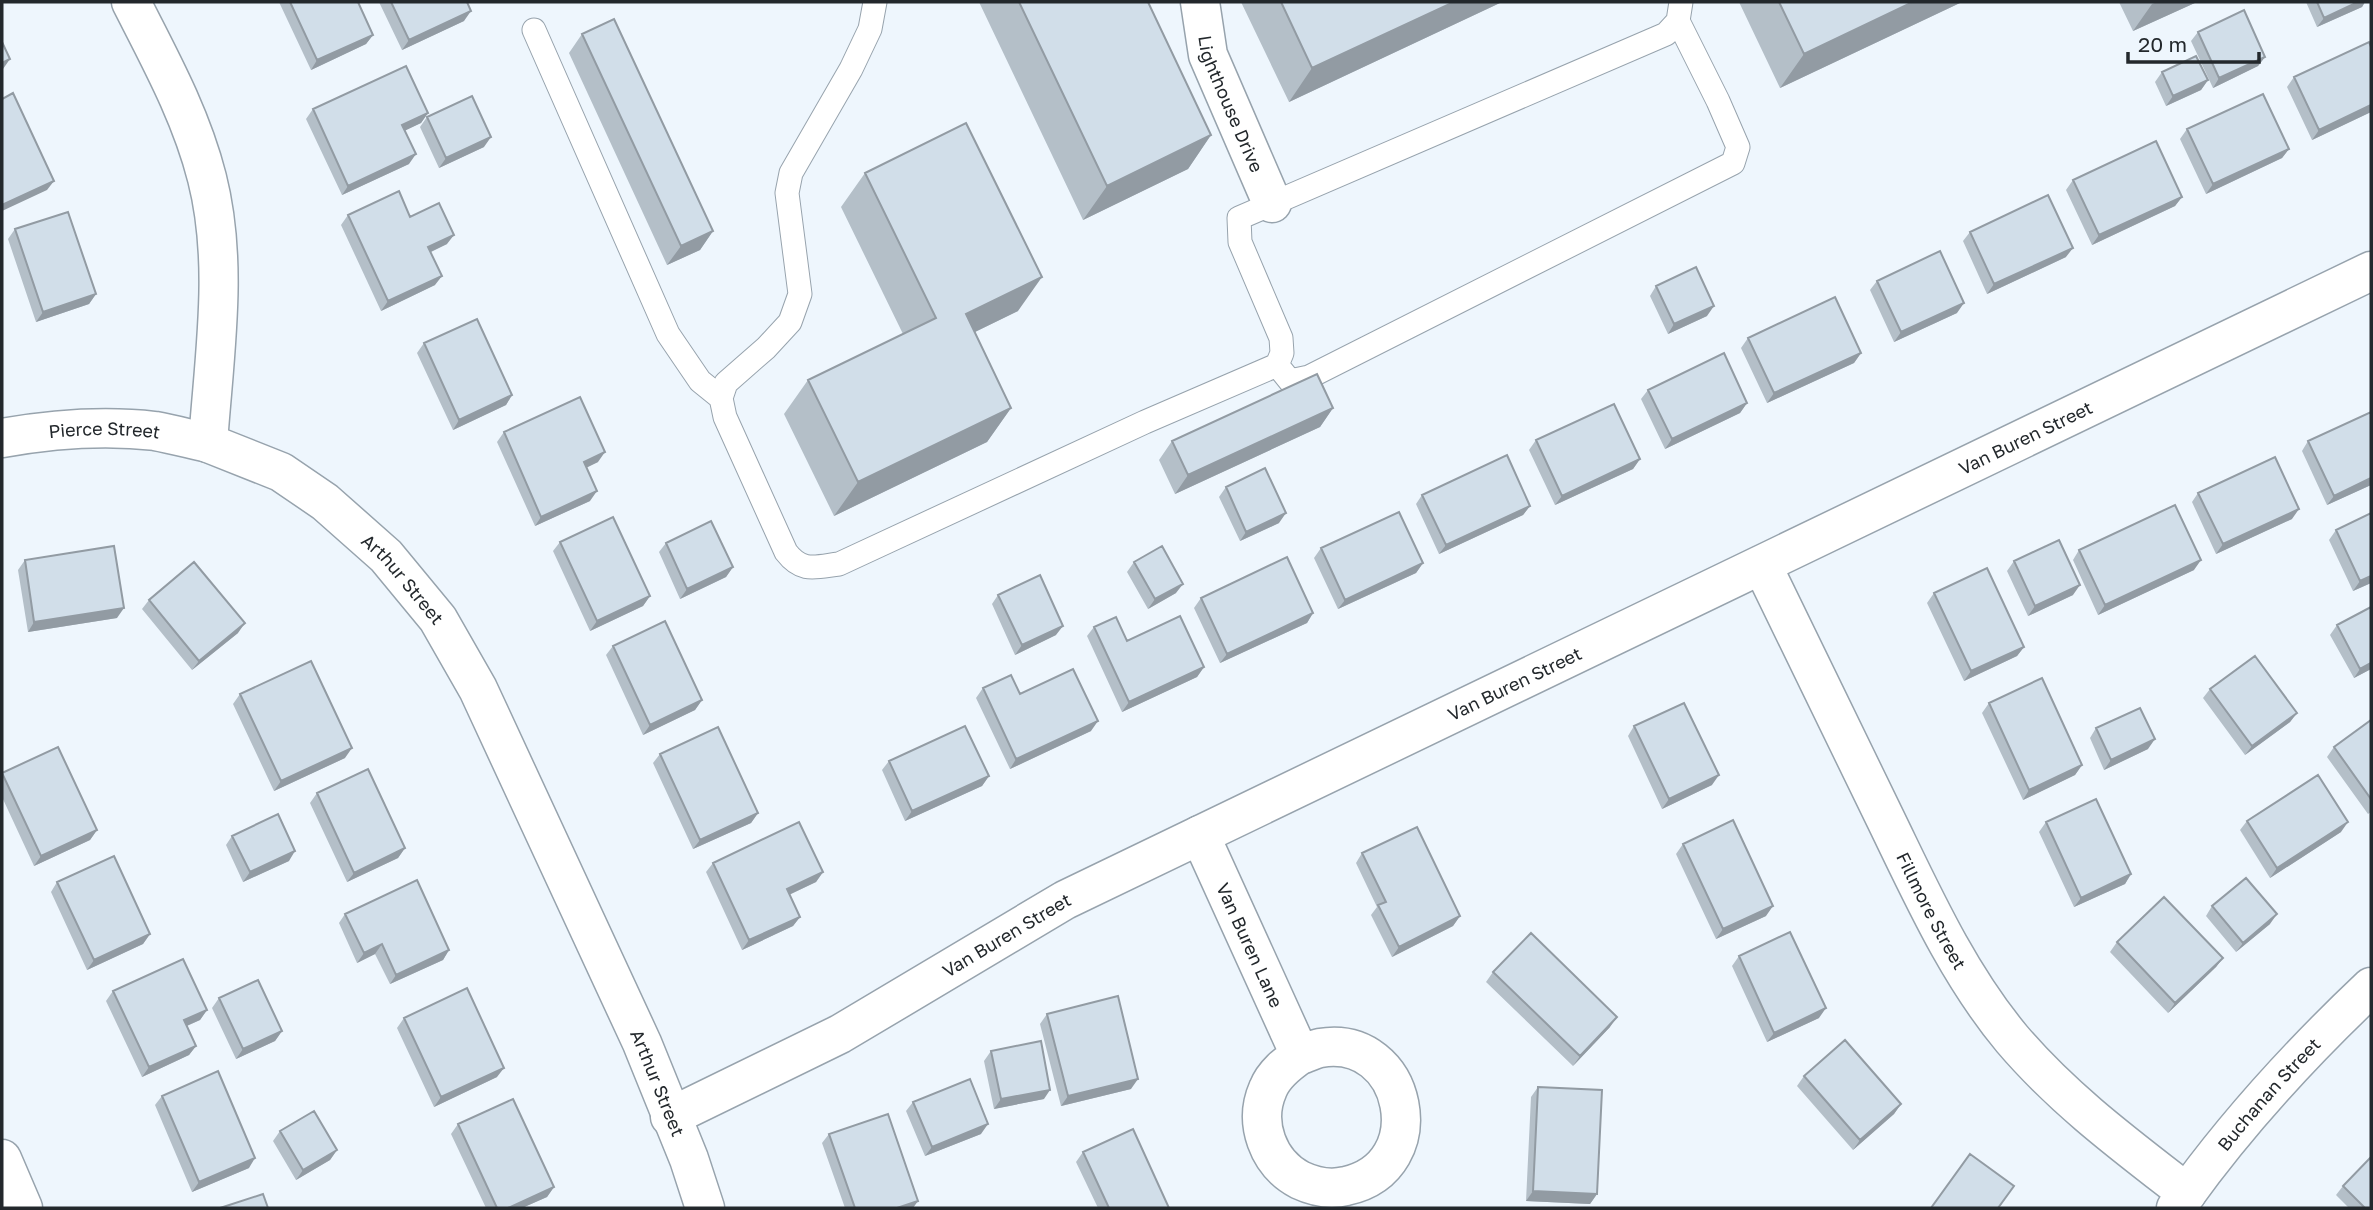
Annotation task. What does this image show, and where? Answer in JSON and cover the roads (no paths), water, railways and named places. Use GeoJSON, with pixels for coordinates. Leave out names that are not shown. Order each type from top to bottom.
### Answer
{"type":"FeatureCollection","features":[{"type":"Feature","properties":{"kind":"street"},"geometry":{"type":"LineString","coordinates":[[131,2],[184,108],[207,179],[218,253],[218,298],[208,443]]}},
{"type":"Feature","properties":{"kind":"street","name":"Lighthouse Drive"},"geometry":{"type":"LineString","coordinates":[[1200,2],[1208,55],[1272,203]]}},
{"type":"Feature","properties":{"kind":"street","name":"Van Buren Street"},"geometry":{"type":"LineString","coordinates":[[670,1116],[840,1034],[1065,900],[2371,271]]}},
{"type":"Feature","properties":{"kind":"street","name":"Pierce Street"},"geometry":{"type":"LineString","coordinates":[[2,438],[40,431],[97,427],[156,432],[208,443]]}},
{"type":"Feature","properties":{"kind":"street","name":"Arthur Street"},"geometry":{"type":"LineString","coordinates":[[208,443],[281,472],[325,502],[386,556],[438,619],[478,689],[642,1042],[689,1159],[705,1208]]}},
{"type":"Feature","properties":{"kind":"street","name":"Fillmore Street"},"geometry":{"type":"LineString","coordinates":[[1762,565],[1932,915],[1979,995],[2012,1039],[2062,1093],[2182,1200]]}},
{"type":"Feature","properties":{"kind":"street","name":"Van Buren Lane"},"geometry":{"type":"LineString","coordinates":[[1200,835],[1300,1055]]}},
{"type":"Feature","properties":{"kind":"street","name":"Buchanan Street"},"geometry":{"type":"LineString","coordinates":[[2182,1200],[2257,1104],[2319,1036],[2371,987]]}},
{"type":"Feature","properties":{"kind":"street"},"geometry":{"type":"LineString","coordinates":[[2,1159],[23,1208]]}},
{"type":"Feature","properties":{"kind":"lane"},"geometry":{"type":"LineString","coordinates":[[875,2],[870,29],[851,69],[791,173],[787,193],[800,294],[790,322],[766,348],[726,383],[721,398],[724,417],[786,552],[794,563],[807,568],[839,564],[1145,422],[1276,365],[1282,353],[1281,338],[1240,242],[1240,218],[1665,34],[1679,12]]}},
{"type":"Feature","properties":{"kind":"lane"},"geometry":{"type":"LineString","coordinates":[[1276,365],[1290,381],[1309,377],[1733,163],[1738,148],[1679,12]]}},
{"type":"Feature","properties":{"kind":"lane"},"geometry":{"type":"LineString","coordinates":[[534,30],[668,334],[701,381],[721,398]]}}]}
